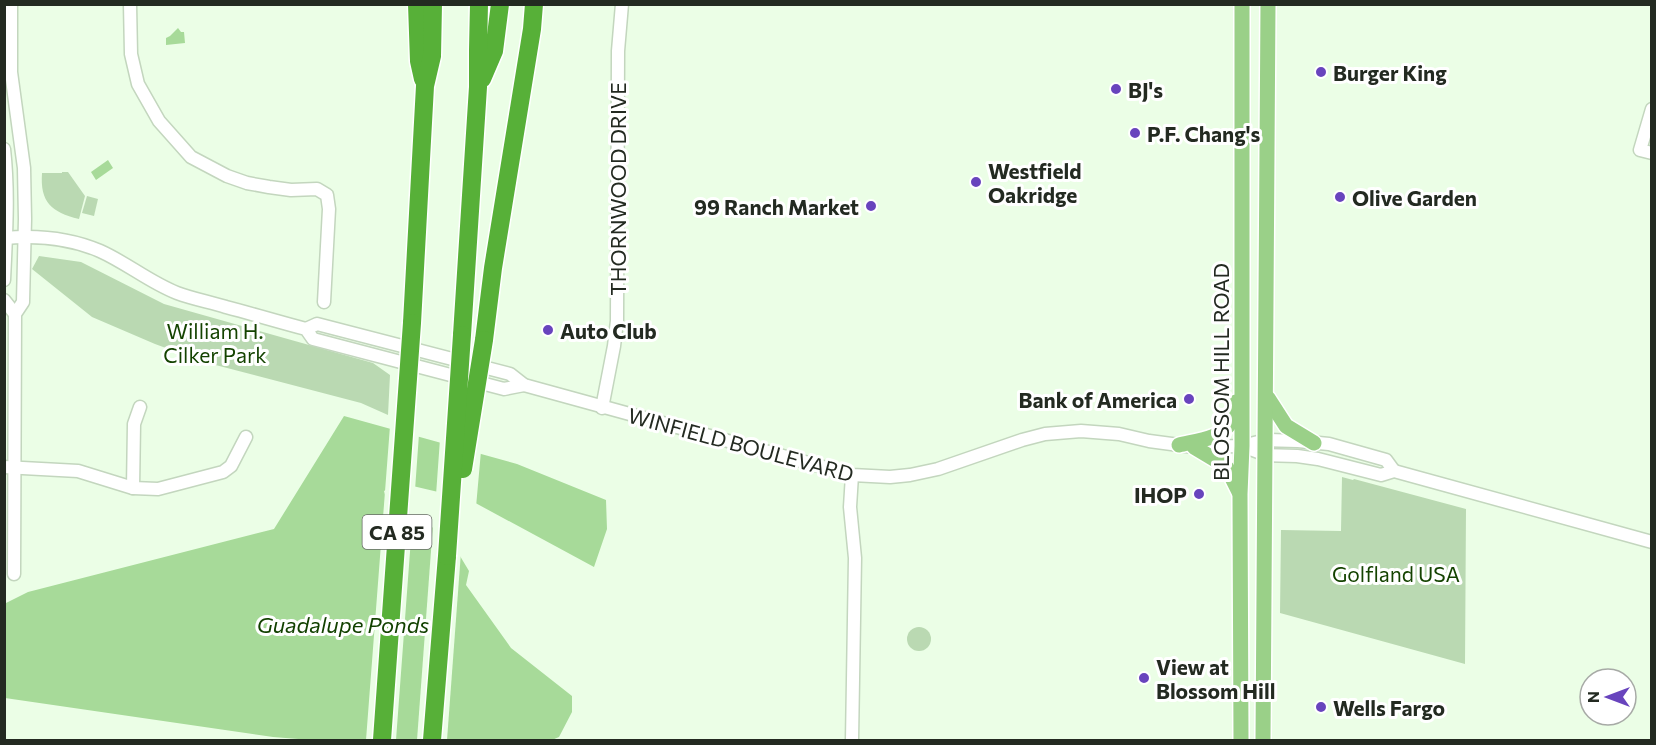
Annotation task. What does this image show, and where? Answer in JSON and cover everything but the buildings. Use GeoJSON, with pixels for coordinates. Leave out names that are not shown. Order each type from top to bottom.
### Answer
{"type":"FeatureCollection","features":[{"type":"Feature","properties":{"kind":"highway"},"geometry":{"type":"LineString","coordinates":[[417,4],[419,61],[425,86]]}},
{"type":"Feature","properties":{"kind":"highway","name":"CA 85"},"geometry":{"type":"LineString","coordinates":[[382,741],[412,322],[425,86],[432,56],[434,4]]}},
{"type":"Feature","properties":{"kind":"highway","name":"CA 85"},"geometry":{"type":"LineString","coordinates":[[432,741],[447,556],[478,87],[479,4]]}},
{"type":"Feature","properties":{"kind":"highway"},"geometry":{"type":"LineString","coordinates":[[478,87],[494,51],[500,4]]}},
{"type":"Feature","properties":{"kind":"highway"},"geometry":{"type":"LineString","coordinates":[[447,556],[484,340],[534,4]]}},
{"type":"Feature","properties":{"kind":"main road","name":"BLOSSOM HILL ROAD"},"geometry":{"type":"LineString","coordinates":[[1241,741],[1242,4]]}},
{"type":"Feature","properties":{"kind":"main road"},"geometry":{"type":"LineString","coordinates":[[1262,741],[1269,4]]}},
{"type":"Feature","properties":{"kind":"main road"},"geometry":{"type":"LineString","coordinates":[[1186,446],[1226,429],[1231,421],[1241,382]]}},
{"type":"Feature","properties":{"kind":"main road"},"geometry":{"type":"LineString","coordinates":[[1267,396],[1276,414],[1286,426],[1314,442]]}},
{"type":"Feature","properties":{"kind":"main road"},"geometry":{"type":"LineString","coordinates":[[1186,446],[1220,462],[1227,468],[1240,494]]}},
{"type":"Feature","properties":{"kind":"main road"},"geometry":{"type":"LineString","coordinates":[[1242,723],[1254,730],[1262,741]]}},
{"type":"Feature","properties":{"kind":"street"},"geometry":{"type":"LineString","coordinates":[[11,4],[11,72],[24,168],[25,219],[23,302],[15,314],[9,467],[14,574]]}},
{"type":"Feature","properties":{"kind":"street"},"geometry":{"type":"LineString","coordinates":[[130,4],[131,54],[138,84],[159,121],[191,157],[211,169],[237,179],[291,190],[317,189],[327,195],[329,209],[324,302]]}},
{"type":"Feature","properties":{"kind":"street","name":"THORNWOOD DRIVE"},"geometry":{"type":"LineString","coordinates":[[602,408],[617,321],[618,51],[622,4]]}},
{"type":"Feature","properties":{"kind":"street"},"geometry":{"type":"LineString","coordinates":[[1646,152],[1652,109]]}},
{"type":"Feature","properties":{"kind":"street"},"geometry":{"type":"LineString","coordinates":[[4,148],[7,175],[4,280]]}},
{"type":"Feature","properties":{"kind":"street","name":"WINFIELD BOULEVARD"},"geometry":{"type":"LineString","coordinates":[[5,238],[24,236],[64,240],[89,247],[177,293],[306,329],[314,339],[504,389],[524,385],[852,475],[890,477],[910,475],[938,469],[1022,440],[1081,430],[1186,446],[1242,446],[1266,440],[1314,442],[1386,460],[1394,471]]}},
{"type":"Feature","properties":{"kind":"street"},"geometry":{"type":"LineString","coordinates":[[4,300],[15,314]]}},
{"type":"Feature","properties":{"kind":"street"},"geometry":{"type":"LineString","coordinates":[[133,488],[134,424],[140,407]]}},
{"type":"Feature","properties":{"kind":"street"},"geometry":{"type":"LineString","coordinates":[[9,467],[78,471],[133,488],[158,489],[223,472],[231,465],[246,437]]}},
{"type":"Feature","properties":{"kind":"street","name":"WINFIELD BOULEVARD"},"geometry":{"type":"LineString","coordinates":[[1242,446],[1266,456],[1318,459],[1381,475],[1394,471],[1652,542]]}},
{"type":"Feature","properties":{"kind":"street"},"geometry":{"type":"LineString","coordinates":[[852,475],[850,507],[855,558],[852,741]]}},
{"type":"Feature","properties":{"kind":"green space"},"geometry":{"type":"Polygon","coordinates":[[[68,172],[85,196],[79,219],[54,209],[45,198],[42,173],[68,172]]]}},
{"type":"Feature","properties":{"kind":"green space"},"geometry":{"type":"Polygon","coordinates":[[[87,196],[98,199],[94,216],[82,213],[87,196]]]}},
{"type":"Feature","properties":{"kind":"green space","name":"William H. Cilker Park"},"geometry":{"type":"Polygon","coordinates":[[[39,256],[81,262],[164,304],[373,363],[390,375],[388,415],[361,403],[204,362],[92,317],[32,269],[39,256]]]}},
{"type":"Feature","properties":{"kind":"green space","name":"Golfland USA"},"geometry":{"type":"Polygon","coordinates":[[[1342,477],[1466,509],[1465,664],[1280,613],[1281,530],[1341,531],[1342,477]]]}},
{"type":"Feature","properties":{"kind":"green space"},"geometry":{"type":"Polygon","coordinates":[[[919,627],[927,631],[931,639],[927,647],[919,651],[911,647],[907,639],[911,631],[919,627]]]}},
{"type":"Feature","properties":{"kind":"water"},"geometry":{"type":"Polygon","coordinates":[[[178,28],[184,32],[185,43],[166,45],[166,38],[178,28]]]}},
{"type":"Feature","properties":{"kind":"water"},"geometry":{"type":"Polygon","coordinates":[[[108,160],[113,168],[96,180],[91,172],[108,160]]]}},
{"type":"Feature","properties":{"kind":"water","name":"Guadalupe Ponds"},"geometry":{"type":"Polygon","coordinates":[[[344,416],[517,464],[606,500],[607,529],[594,567],[468,499],[400,483],[384,491],[392,510],[412,529],[418,533],[425,522],[451,541],[469,571],[466,585],[511,648],[572,696],[572,712],[559,737],[552,740],[311,740],[273,737],[5,698],[4,604],[28,592],[274,529],[344,416]]]}},
{"type":"Feature","properties":{"kind":"pier"},"geometry":{"type":"Polygon","coordinates":[[[390,426],[419,434],[415,490],[401,486],[388,493],[389,502],[412,525],[396,740],[366,740],[390,426]]]}},
{"type":"Feature","properties":{"kind":"pier"},"geometry":{"type":"Polygon","coordinates":[[[440,439],[481,451],[476,507],[467,502],[436,495],[440,439]]]}},
{"type":"Feature","properties":{"kind":"pier"},"geometry":{"type":"Polygon","coordinates":[[[433,524],[453,539],[461,552],[447,740],[417,740],[433,524]]]}},
{"type":"Feature","properties":{"kind":"place","name":"Burger King"},"geometry":{"type":"Point","coordinates":[1321,72]}},
{"type":"Feature","properties":{"kind":"place","name":"BJ's"},"geometry":{"type":"Point","coordinates":[1116,89]}},
{"type":"Feature","properties":{"kind":"place","name":"P.F. Chang's"},"geometry":{"type":"Point","coordinates":[1135,133]}},
{"type":"Feature","properties":{"kind":"place","name":"Westfield Oakridge"},"geometry":{"type":"Point","coordinates":[976,182]}},
{"type":"Feature","properties":{"kind":"place","name":"Olive Garden"},"geometry":{"type":"Point","coordinates":[1340,197]}},
{"type":"Feature","properties":{"kind":"place","name":"99 Ranch Market"},"geometry":{"type":"Point","coordinates":[871,206]}},
{"type":"Feature","properties":{"kind":"place","name":"Auto Club"},"geometry":{"type":"Point","coordinates":[548,330]}},
{"type":"Feature","properties":{"kind":"place","name":"Bank of America"},"geometry":{"type":"Point","coordinates":[1189,399]}},
{"type":"Feature","properties":{"kind":"place","name":"IHOP"},"geometry":{"type":"Point","coordinates":[1199,494]}},
{"type":"Feature","properties":{"kind":"place","name":"View at Blossom Hill"},"geometry":{"type":"Point","coordinates":[1144,678]}},
{"type":"Feature","properties":{"kind":"place","name":"Wells Fargo"},"geometry":{"type":"Point","coordinates":[1321,707]}}]}
